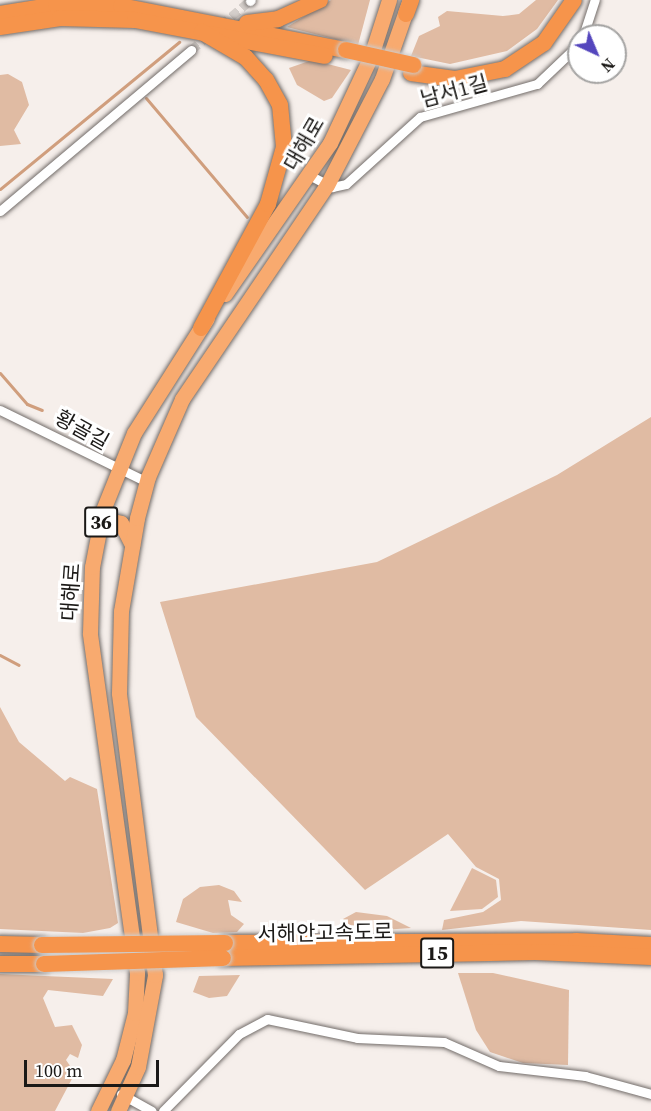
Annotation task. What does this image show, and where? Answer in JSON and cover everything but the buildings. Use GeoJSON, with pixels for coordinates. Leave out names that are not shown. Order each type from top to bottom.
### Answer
{"type":"FeatureCollection","features":[{"type":"Feature","properties":{"kind":"highway"},"geometry":{"type":"LineString","coordinates":[[225,22],[278,19],[320,0]]}},
{"type":"Feature","properties":{"kind":"highway","name":"대해로"},"geometry":{"type":"LineString","coordinates":[[98,1111],[111,1088],[135,1013],[137,973],[90,633],[89,591],[100,526],[117,469],[147,407],[311,176],[360,82],[389,0]]}},
{"type":"Feature","properties":{"kind":"highway"},"geometry":{"type":"LineString","coordinates":[[412,69],[455,71],[506,61],[545,32],[565,0]]}},
{"type":"Feature","properties":{"kind":"highway"},"geometry":{"type":"LineString","coordinates":[[0,27],[97,18],[345,55],[455,79],[505,69],[544,43],[574,0]]}},
{"type":"Feature","properties":{"kind":"highway"},"geometry":{"type":"LineString","coordinates":[[0,14],[56,5],[121,6],[225,22],[345,55]]}},
{"type":"Feature","properties":{"kind":"highway","name":"대해로"},"geometry":{"type":"LineString","coordinates":[[118,1111],[126,1096],[151,1019],[155,975],[119,693],[121,611],[132,545],[147,482],[174,416],[214,345],[327,185],[366,114],[409,5]]}},
{"type":"Feature","properties":{"kind":"highway"},"geometry":{"type":"LineString","coordinates":[[201,328],[264,214],[285,147],[280,105],[266,80],[245,57],[202,32]]}},
{"type":"Feature","properties":{"kind":"highway"},"geometry":{"type":"LineString","coordinates":[[147,407],[157,419],[174,416]]}},
{"type":"Feature","properties":{"kind":"highway"},"geometry":{"type":"LineString","coordinates":[[100,526],[108,520],[121,524],[132,545]]}},
{"type":"Feature","properties":{"kind":"highway","name":"서해안고속도로"},"geometry":{"type":"LineString","coordinates":[[0,964],[44,964],[224,951],[576,940],[651,945]]}},
{"type":"Feature","properties":{"kind":"highway","name":"서해안고속도로"},"geometry":{"type":"LineString","coordinates":[[0,944],[224,951],[523,952],[651,957]]}},
{"type":"Feature","properties":{"kind":"street"},"geometry":{"type":"LineString","coordinates":[[587,24],[595,0]]}},
{"type":"Feature","properties":{"kind":"street"},"geometry":{"type":"LineString","coordinates":[[0,211],[191,50]]}},
{"type":"Feature","properties":{"kind":"street","name":"남서1길"},"geometry":{"type":"LineString","coordinates":[[327,185],[345,184],[420,117],[537,84],[567,55]]}},
{"type":"Feature","properties":{"kind":"street"},"geometry":{"type":"LineString","coordinates":[[311,176],[327,185]]}},
{"type":"Feature","properties":{"kind":"street","name":"황골길"},"geometry":{"type":"LineString","coordinates":[[0,410],[147,482]]}},
{"type":"Feature","properties":{"kind":"street"},"geometry":{"type":"LineString","coordinates":[[163,1111],[239,1034],[267,1019],[357,1038],[444,1042],[499,1066],[585,1076],[651,1094]]}},
{"type":"Feature","properties":{"kind":"street"},"geometry":{"type":"LineString","coordinates":[[111,1088],[152,1111]]}},
{"type":"Feature","properties":{"kind":"shaded area"},"geometry":{"type":"Polygon","coordinates":[[[331,0],[370,0],[358,45],[287,27],[331,0]]]}},
{"type":"Feature","properties":{"kind":"shaded area"},"geometry":{"type":"Polygon","coordinates":[[[536,0],[558,0],[537,29],[507,51],[450,64],[411,56],[419,36],[440,26],[438,17],[447,11],[503,16],[519,14],[536,0]]]}},
{"type":"Feature","properties":{"kind":"shaded area"},"geometry":{"type":"Polygon","coordinates":[[[312,60],[351,70],[332,98],[324,101],[297,85],[289,68],[312,60]]]}},
{"type":"Feature","properties":{"kind":"shaded area"},"geometry":{"type":"Polygon","coordinates":[[[8,74],[22,82],[29,105],[14,130],[21,144],[0,146],[0,75],[8,74]]]}},
{"type":"Feature","properties":{"kind":"shaded area"},"geometry":{"type":"Polygon","coordinates":[[[651,417],[651,930],[521,921],[442,930],[444,920],[483,912],[501,900],[499,879],[476,867],[448,834],[365,890],[196,717],[160,602],[377,562],[557,475],[651,417]]]}},
{"type":"Feature","properties":{"kind":"shaded area"},"geometry":{"type":"Polygon","coordinates":[[[0,707],[19,742],[65,781],[70,777],[97,789],[118,923],[110,928],[83,933],[0,929],[0,707]]]}},
{"type":"Feature","properties":{"kind":"shaded area"},"geometry":{"type":"Polygon","coordinates":[[[472,868],[496,880],[498,897],[482,909],[450,911],[472,868]]]}},
{"type":"Feature","properties":{"kind":"shaded area"},"geometry":{"type":"Polygon","coordinates":[[[219,885],[234,891],[242,902],[228,900],[231,915],[244,924],[237,932],[213,933],[176,922],[183,899],[200,887],[219,885]]]}},
{"type":"Feature","properties":{"kind":"shaded area"},"geometry":{"type":"Polygon","coordinates":[[[356,912],[387,916],[411,928],[354,932],[343,919],[356,912]]]}},
{"type":"Feature","properties":{"kind":"shaded area"},"geometry":{"type":"Polygon","coordinates":[[[458,973],[493,973],[569,990],[568,1065],[523,1063],[490,1052],[476,1030],[458,973]]]}},
{"type":"Feature","properties":{"kind":"shaded area"},"geometry":{"type":"Polygon","coordinates":[[[0,974],[113,979],[103,996],[48,990],[43,998],[55,1027],[72,1025],[82,1045],[78,1058],[70,1054],[66,1060],[75,1073],[55,1111],[0,1111],[0,974]]]}},
{"type":"Feature","properties":{"kind":"shaded area"},"geometry":{"type":"Polygon","coordinates":[[[240,975],[227,996],[209,998],[193,992],[199,976],[240,975]]]}},
{"type":"Feature","properties":{"kind":"waterway"},"geometry":{"type":"LineString","coordinates":[[0,189],[179,42]]}},
{"type":"Feature","properties":{"kind":"waterway"},"geometry":{"type":"LineString","coordinates":[[146,98],[247,217]]}},
{"type":"Feature","properties":{"kind":"waterway"},"geometry":{"type":"LineString","coordinates":[[0,373],[27,404],[42,410]]}},
{"type":"Feature","properties":{"kind":"waterway"},"geometry":{"type":"LineString","coordinates":[[0,655],[19,665]]}},
{"type":"Feature","properties":{"kind":"tunnel"},"geometry":{"type":"LineString","coordinates":[[221,25],[250,1]]}},
{"type":"Feature","properties":{"kind":"tunnel"},"geometry":{"type":"LineString","coordinates":[[191,50],[210,34]]}}]}
